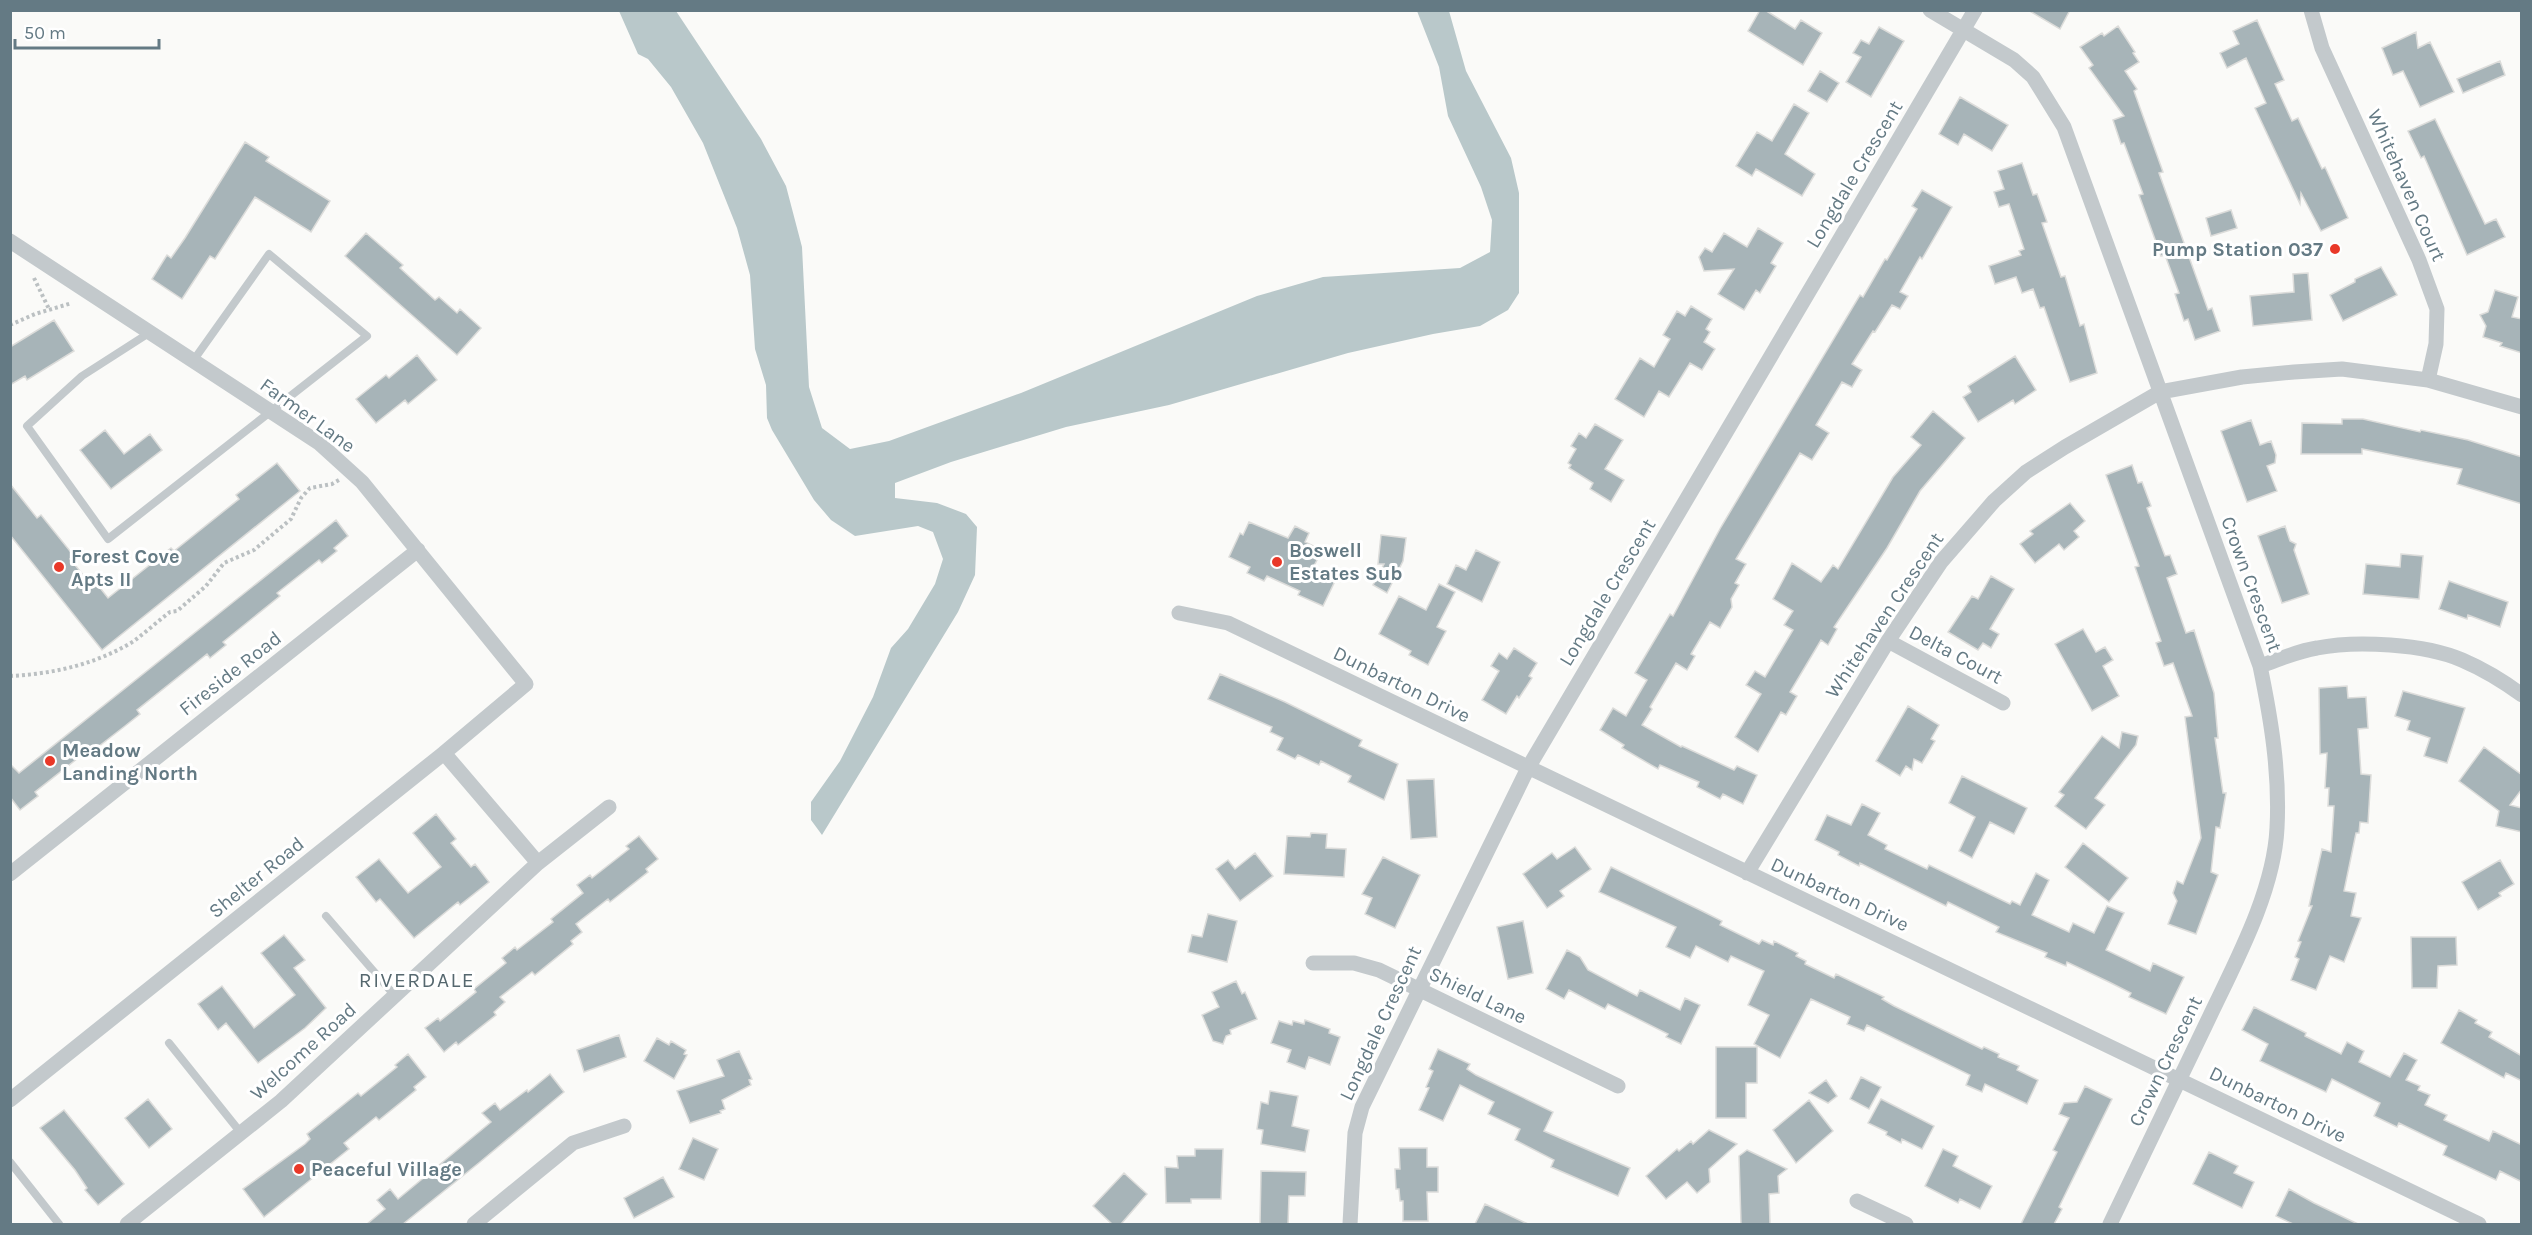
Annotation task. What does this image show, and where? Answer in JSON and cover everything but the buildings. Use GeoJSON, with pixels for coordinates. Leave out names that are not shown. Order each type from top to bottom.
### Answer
{"type":"FeatureCollection","features":[{"type":"Feature","properties":{"kind":"street","name":"Crown Crescent"},"geometry":{"type":"LineString","coordinates":[[1930,10],[2014,60],[2033,77],[2064,127],[2260,666],[2271,717],[2277,829],[2266,886],[2246,939],[2110,1224]]}},
{"type":"Feature","properties":{"kind":"street","name":"Longdale Crescent"},"geometry":{"type":"LineString","coordinates":[[1350,1224],[1355,1133],[1362,1107],[1528,768],[1975,10]]}},
{"type":"Feature","properties":{"kind":"street","name":"Whitehaven Court"},"geometry":{"type":"LineString","coordinates":[[2311,10],[2322,48],[2419,260],[2438,309],[2436,344],[2428,380]]}},
{"type":"Feature","properties":{"kind":"street","name":"Farmer Lane"},"geometry":{"type":"LineString","coordinates":[[10,241],[319,443],[352,472],[526,684]]}},
{"type":"Feature","properties":{"kind":"street","name":"Whitehaven Crescent"},"geometry":{"type":"LineString","coordinates":[[1747,873],[1888,641],[1941,562],[1994,501],[2026,472],[2160,392],[2242,377],[2342,369],[2428,380],[2522,407]]}},
{"type":"Feature","properties":{"kind":"street","name":"Fireside Road"},"geometry":{"type":"LineString","coordinates":[[10,874],[418,550]]}},
{"type":"Feature","properties":{"kind":"street","name":"Dunbarton Drive"},"geometry":{"type":"LineString","coordinates":[[1179,613],[1228,623],[2479,1224]]}},
{"type":"Feature","properties":{"kind":"street","name":"Delta Court"},"geometry":{"type":"LineString","coordinates":[[1888,641],[2003,703]]}},
{"type":"Feature","properties":{"kind":"street"},"geometry":{"type":"LineString","coordinates":[[2260,666],[2316,648],[2362,644],[2409,647],[2461,659],[2522,694]]}},
{"type":"Feature","properties":{"kind":"street","name":"Shelter Road"},"geometry":{"type":"LineString","coordinates":[[10,1100],[444,753],[526,684]]}},
{"type":"Feature","properties":{"kind":"street"},"geometry":{"type":"LineString","coordinates":[[444,753],[538,863]]}},
{"type":"Feature","properties":{"kind":"street","name":"Welcome Road"},"geometry":{"type":"LineString","coordinates":[[127,1224],[281,1101],[538,863],[609,807]]}},
{"type":"Feature","properties":{"kind":"street","name":"Shield Lane"},"geometry":{"type":"LineString","coordinates":[[1313,963],[1354,963],[1379,970],[1618,1086]]}},
{"type":"Feature","properties":{"kind":"street"},"geometry":{"type":"LineString","coordinates":[[474,1224],[491,1219],[573,1143],[624,1126]]}},
{"type":"Feature","properties":{"kind":"street"},"geometry":{"type":"LineString","coordinates":[[1857,1201],[1906,1224]]}},
{"type":"Feature","properties":{"kind":"lane"},"geometry":{"type":"LineString","coordinates":[[149,333],[82,376],[27,426],[108,540],[367,336],[269,254],[192,361]]}},
{"type":"Feature","properties":{"kind":"lane"},"geometry":{"type":"LineString","coordinates":[[326,916],[395,996]]}},
{"type":"Feature","properties":{"kind":"lane"},"geometry":{"type":"LineString","coordinates":[[169,1043],[241,1133]]}},
{"type":"Feature","properties":{"kind":"lane"},"geometry":{"type":"LineString","coordinates":[[10,1162],[59,1224]]}},
{"type":"Feature","properties":{"kind":"path"},"geometry":{"type":"LineString","coordinates":[[34,278],[49,309]]}},
{"type":"Feature","properties":{"kind":"path"},"geometry":{"type":"LineString","coordinates":[[10,325],[49,309],[72,303]]}},
{"type":"Feature","properties":{"kind":"path"},"geometry":{"type":"LineString","coordinates":[[10,676],[45,674],[106,656],[135,640],[170,612],[177,611],[206,586],[224,563],[254,550],[291,519],[301,498],[310,488],[332,484],[352,472]]}},
{"type":"Feature","properties":{"kind":"shaded area"},"geometry":{"type":"Polygon","coordinates":[[[619,11],[676,11],[761,139],[786,186],[802,247],[809,387],[822,428],[850,449],[889,441],[1021,393],[1257,296],[1323,277],[1460,268],[1490,252],[1492,220],[1481,187],[1448,116],[1439,67],[1417,11],[1449,11],[1466,71],[1511,158],[1519,193],[1519,293],[1508,310],[1480,326],[1348,353],[1169,405],[1066,427],[951,462],[895,483],[895,498],[937,503],[966,514],[977,527],[975,575],[958,612],[822,835],[811,820],[811,802],[840,761],[873,697],[891,648],[908,629],[935,584],[943,559],[933,532],[918,526],[855,536],[831,520],[814,500],[772,430],[767,418],[766,385],[755,349],[750,275],[737,228],[703,143],[671,87],[648,59],[638,54],[619,11]]]}},
{"type":"Feature","properties":{"kind":"place","name":"Pump Station 037"},"geometry":{"type":"Point","coordinates":[2335,249]}},
{"type":"Feature","properties":{"kind":"place","name":"Boswell Estates Sub"},"geometry":{"type":"Point","coordinates":[1277,562]}},
{"type":"Feature","properties":{"kind":"place","name":"Forest Cove Apts II"},"geometry":{"type":"Point","coordinates":[59,567]}},
{"type":"Feature","properties":{"kind":"place","name":"Meadow Landing North"},"geometry":{"type":"Point","coordinates":[50,761]}},
{"type":"Feature","properties":{"kind":"place","name":"Peaceful Village"},"geometry":{"type":"Point","coordinates":[299,1169]}},
{"type":"Feature","properties":{"kind":"district","name":"RIVERDALE"},"geometry":{"type":"Point","coordinates":[417,980]}}]}
